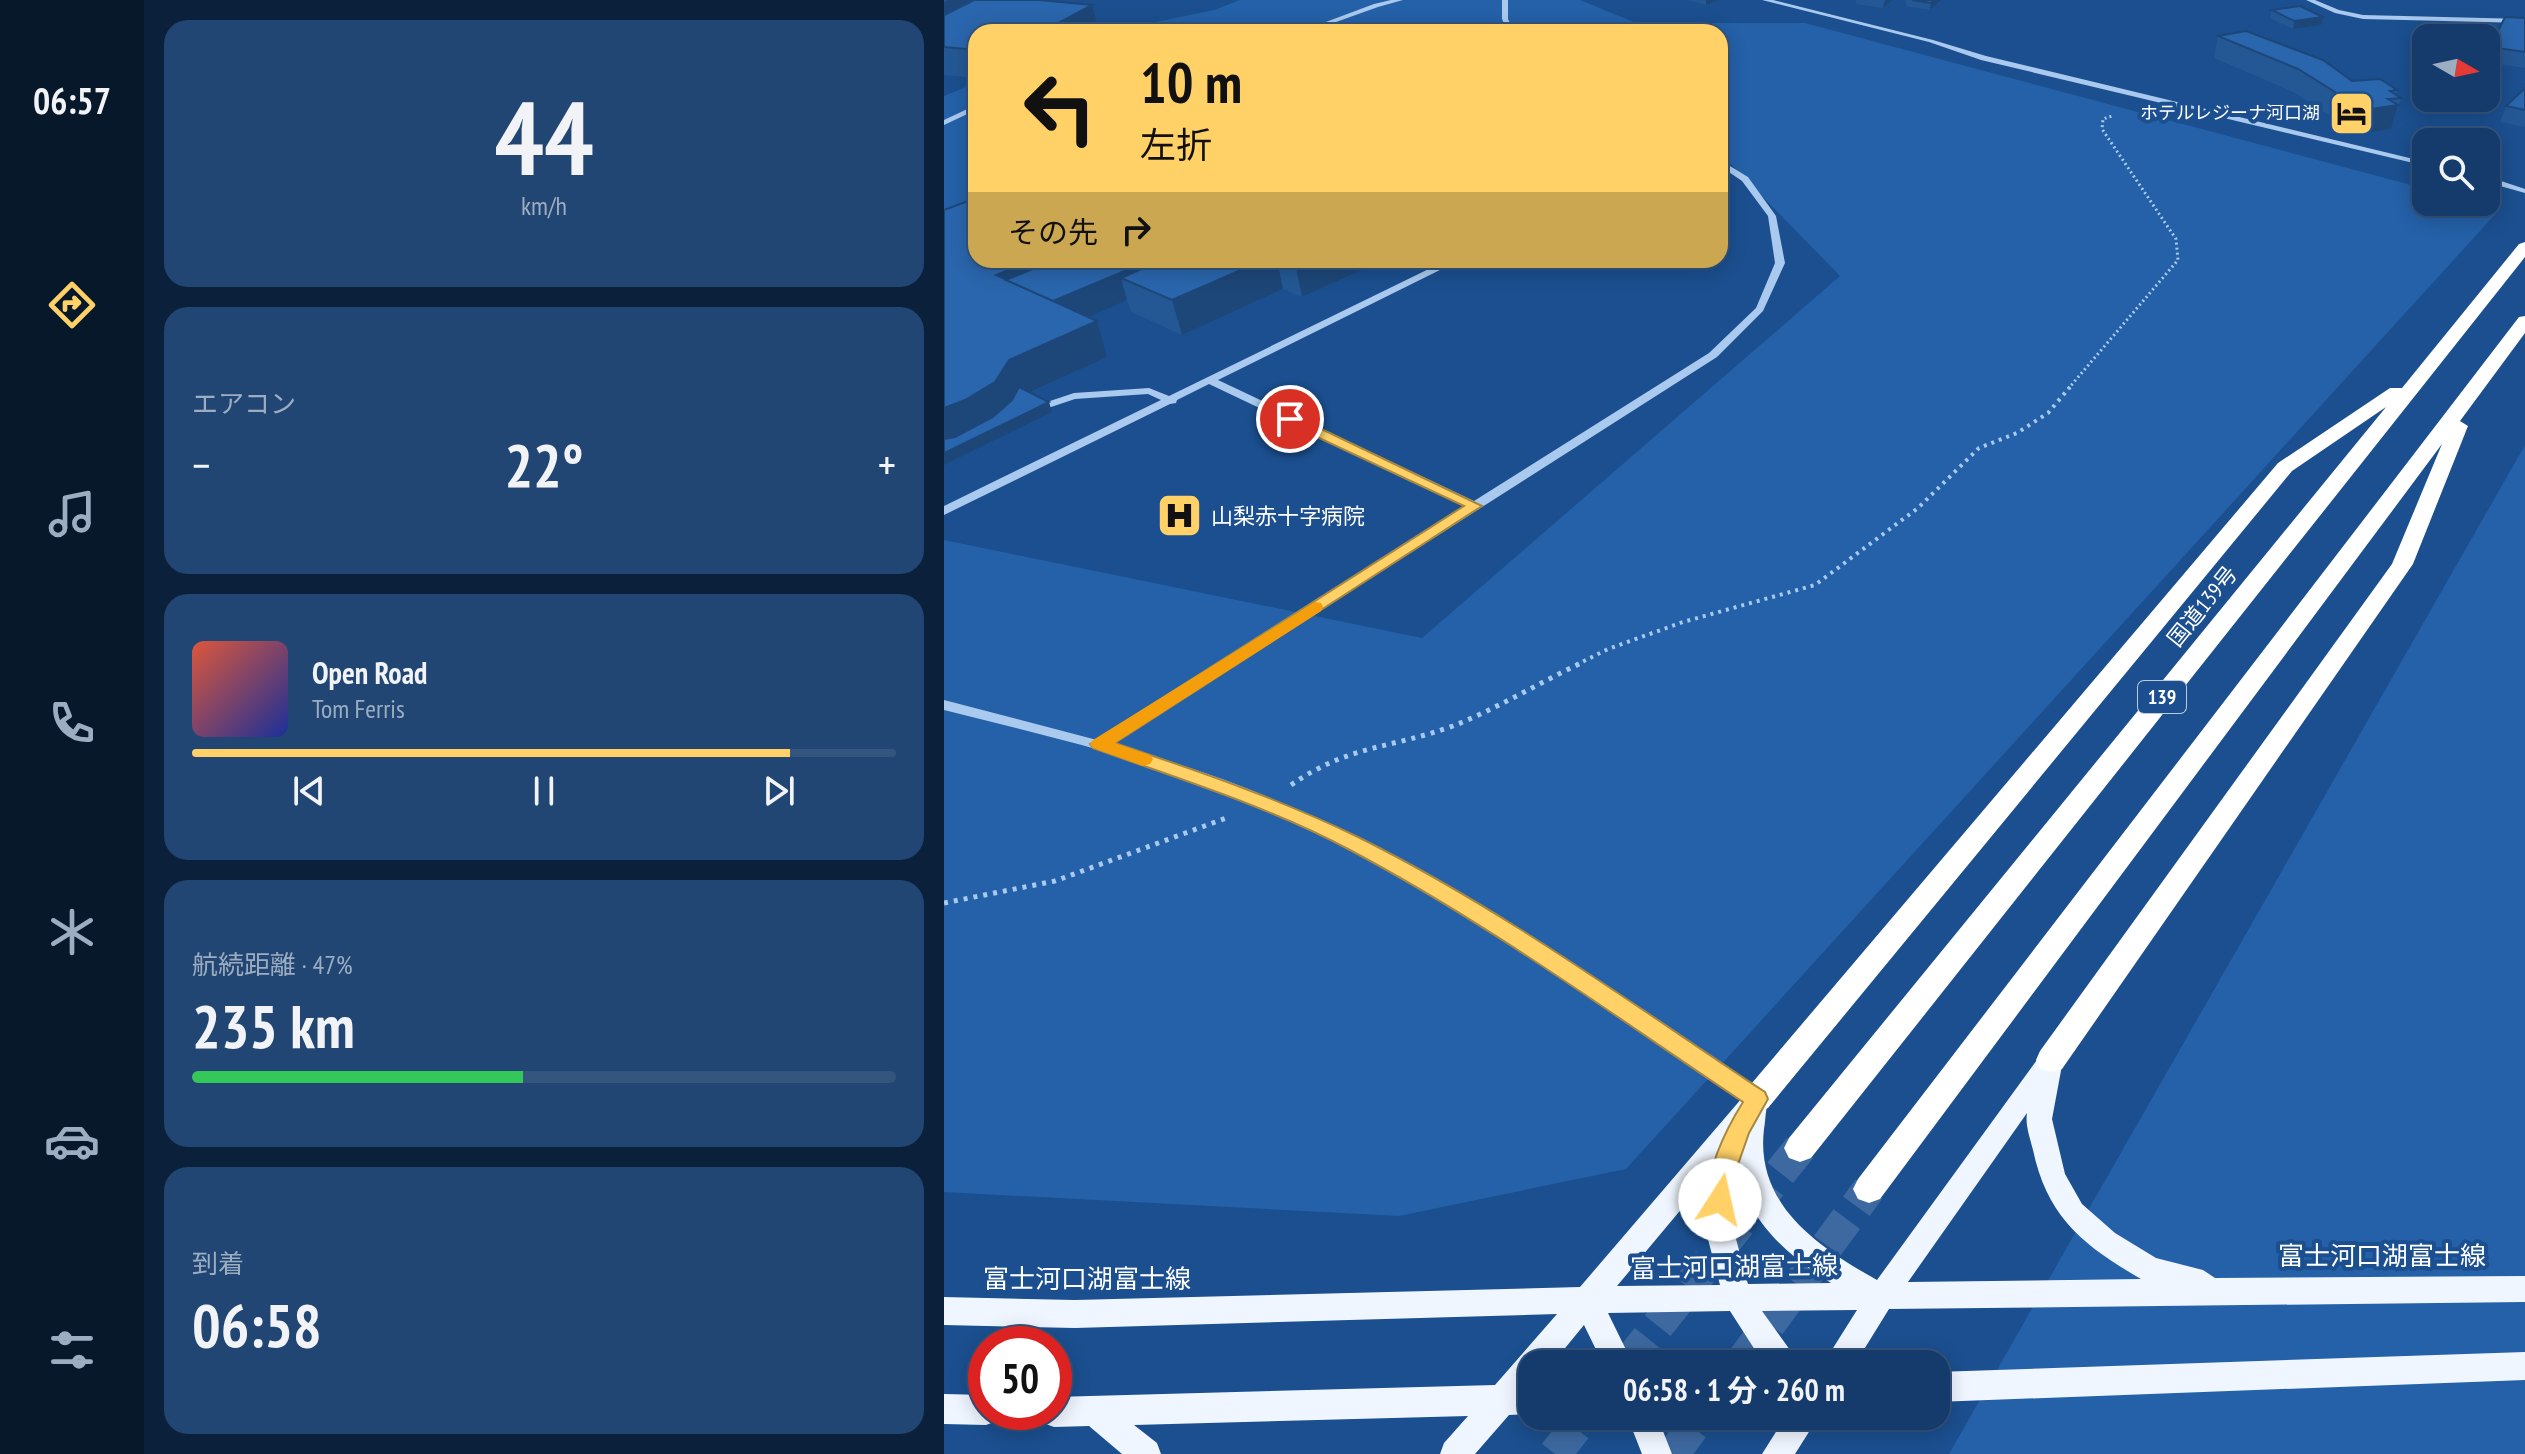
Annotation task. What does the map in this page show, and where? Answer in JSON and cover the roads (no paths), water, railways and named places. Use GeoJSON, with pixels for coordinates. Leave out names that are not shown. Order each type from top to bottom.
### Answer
{"type":"FeatureCollection","features":[{"type":"Feature","properties":{"kind":"highway","name":"国道139号"},"geometry":{"type":"LineString","coordinates":[[1800,1148],[2525,247]]}},
{"type":"Feature","properties":{"kind":"highway"},"geometry":{"type":"LineString","coordinates":[[1869,1189],[2525,321]]}},
{"type":"Feature","properties":{"kind":"highway"},"geometry":{"type":"LineString","coordinates":[[1757,1099],[2285,467],[2418,378]]}},
{"type":"Feature","properties":{"kind":"highway"},"geometry":{"type":"LineString","coordinates":[[2051,1060],[2402,564],[2472,395]]}},
{"type":"Feature","properties":{"kind":"main road"},"geometry":{"type":"LineString","coordinates":[[2051,1060],[2039,1119],[2052,1177],[2072,1213],[2105,1242],[2150,1269],[2225,1289]]}},
{"type":"Feature","properties":{"kind":"main road"},"geometry":{"type":"LineString","coordinates":[[1847,1350],[1881,1297],[2051,1060]]}},
{"type":"Feature","properties":{"kind":"main road"},"geometry":{"type":"LineString","coordinates":[[1757,1099],[1750,1125],[1751,1177],[1774,1218],[1798,1244],[1833,1270],[1881,1297]]}},
{"type":"Feature","properties":{"kind":"main road"},"geometry":{"type":"LineString","coordinates":[[1757,1099],[1738,1130],[1722,1176],[1718,1224],[1738,1299],[1771,1350]]}},
{"type":"Feature","properties":{"kind":"main road"},"geometry":{"type":"LineString","coordinates":[[1544,1350],[1757,1099]]}},
{"type":"Feature","properties":{"kind":"main road","name":"富士河口湖富士線"},"geometry":{"type":"LineString","coordinates":[[944,1311],[1075,1314],[1587,1300],[2225,1289],[2525,1289]]}},
{"type":"Feature","properties":{"kind":"main road"},"geometry":{"type":"LineString","coordinates":[[1587,1300],[1611,1350]]}},
{"type":"Feature","properties":{"kind":"main road"},"geometry":{"type":"LineString","coordinates":[[1950,1387],[2525,1366]]}},
{"type":"Feature","properties":{"kind":"main road"},"geometry":{"type":"LineString","coordinates":[[1455,1454],[1518,1381]]}},
{"type":"Feature","properties":{"kind":"main road"},"geometry":{"type":"LineString","coordinates":[[1072,1412],[1518,1399]]}},
{"type":"Feature","properties":{"kind":"main road"},"geometry":{"type":"LineString","coordinates":[[944,1410],[968,1410]]}},
{"type":"Feature","properties":{"kind":"main road"},"geometry":{"type":"LineString","coordinates":[[1094,1411],[1146,1454]]}},
{"type":"Feature","properties":{"kind":"main road"},"geometry":{"type":"LineString","coordinates":[[1648,1430],[1657,1454]]}},
{"type":"Feature","properties":{"kind":"main road"},"geometry":{"type":"LineString","coordinates":[[1777,1454],[1794,1430]]}},
{"type":"Feature","properties":{"kind":"street"},"geometry":{"type":"LineString","coordinates":[[1324,24],[1376,5],[1400,0]]}},
{"type":"Feature","properties":{"kind":"street"},"geometry":{"type":"LineString","coordinates":[[1505,0],[1507,24]]}},
{"type":"Feature","properties":{"kind":"street"},"geometry":{"type":"LineString","coordinates":[[1765,0],[1931,41],[1984,58],[2412,161]]}},
{"type":"Feature","properties":{"kind":"street"},"geometry":{"type":"LineString","coordinates":[[2309,0],[2337,12],[2363,17],[2525,21]]}},
{"type":"Feature","properties":{"kind":"street"},"geometry":{"type":"LineString","coordinates":[[944,123],[968,111]]}},
{"type":"Feature","properties":{"kind":"street"},"geometry":{"type":"LineString","coordinates":[[1100,744],[1713,355],[1760,309],[1780,263],[1772,216],[1745,179],[1728,167]]}},
{"type":"Feature","properties":{"kind":"street"},"geometry":{"type":"LineString","coordinates":[[2500,183],[2524,191]]}},
{"type":"Feature","properties":{"kind":"street"},"geometry":{"type":"LineString","coordinates":[[944,511],[1437,268]]}},
{"type":"Feature","properties":{"kind":"street"},"geometry":{"type":"LineString","coordinates":[[1211,381],[1475,506]]}},
{"type":"Feature","properties":{"kind":"street"},"geometry":{"type":"LineString","coordinates":[[1042,407],[1074,396],[1149,391],[1172,401]]}},
{"type":"Feature","properties":{"kind":"street"},"geometry":{"type":"LineString","coordinates":[[944,705],[1100,744],[1267,803],[1353,843],[1468,907],[1757,1099]]}},
{"type":"Feature","properties":{"kind":"tunnel"},"geometry":{"type":"LineString","coordinates":[[1638,1350],[1800,1148]]}},
{"type":"Feature","properties":{"kind":"tunnel"},"geometry":{"type":"LineString","coordinates":[[1750,1350],[1869,1189]]}},
{"type":"Feature","properties":{"kind":"tunnel"},"geometry":{"type":"LineString","coordinates":[[1555,1454],[1574,1430]]}},
{"type":"Feature","properties":{"kind":"tunnel"},"geometry":{"type":"LineString","coordinates":[[1673,1454],[1691,1430]]}},
{"type":"Feature","properties":{"kind":"place","name":"ホテルレジーナ河口湖"},"geometry":{"type":"Point","coordinates":[2351,113]}},
{"type":"Feature","properties":{"kind":"place","name":"山梨赤十字病院"},"geometry":{"type":"Point","coordinates":[1180,516]}}]}
